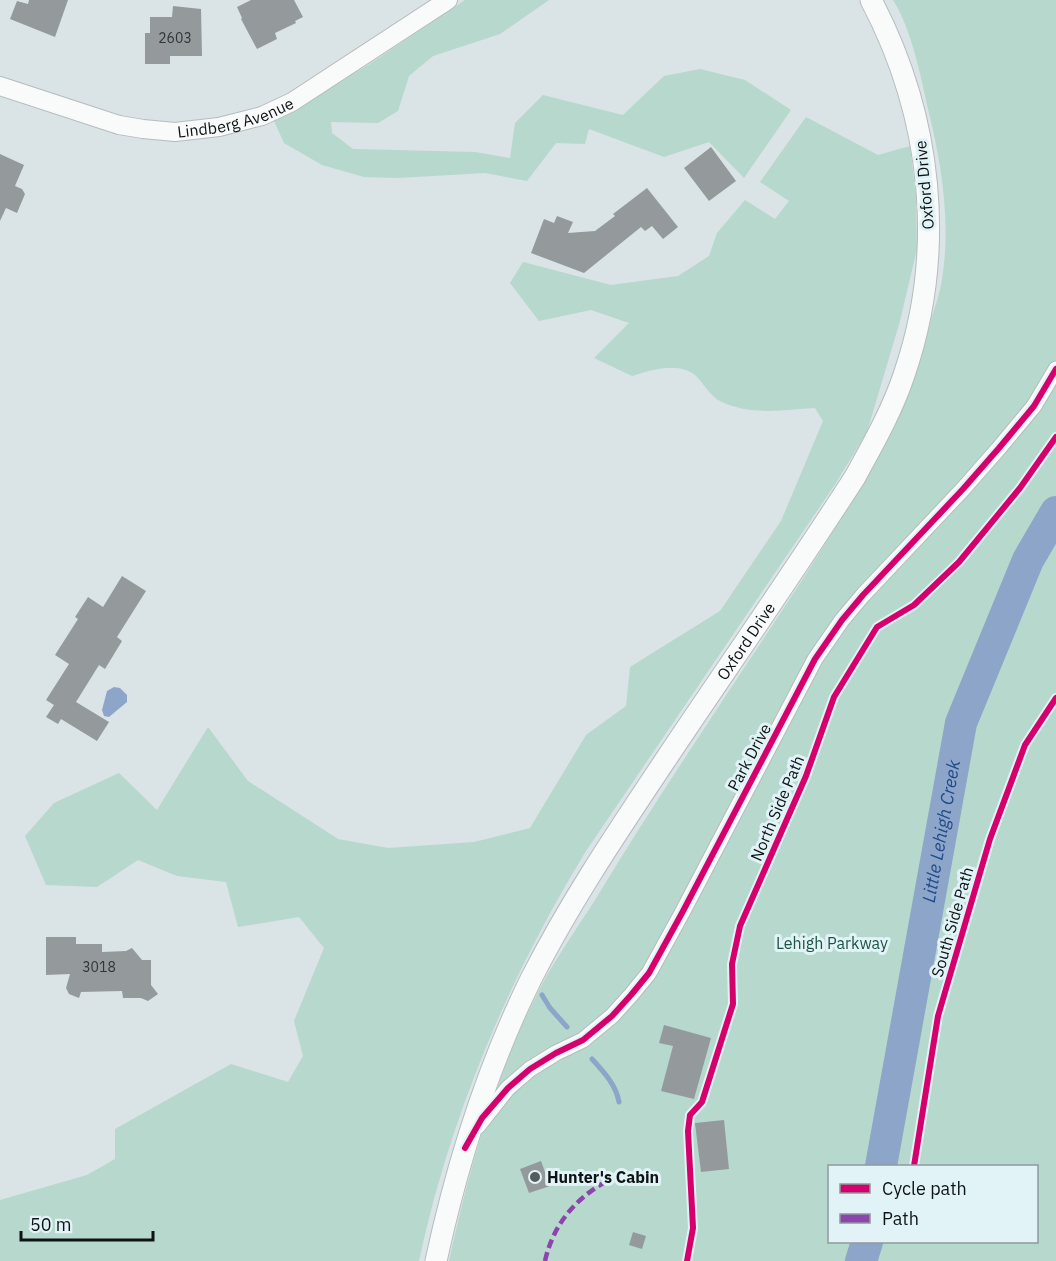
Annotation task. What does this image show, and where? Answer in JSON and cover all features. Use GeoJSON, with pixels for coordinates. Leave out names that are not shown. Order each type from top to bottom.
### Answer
{"type":"FeatureCollection","features":[{"type":"Feature","properties":{"kind":"main road","name":"Oxford Drive"},"geometry":{"type":"LineString","coordinates":[[436,1261],[449,1202],[485,1087],[516,1011],[572,904],[855,477],[887,417],[904,376],[917,333],[925,290],[929,248],[929,206],[925,162],[904,72],[872,0]]}},
{"type":"Feature","properties":{"kind":"street","name":"Lindberg Avenue"},"geometry":{"type":"LineString","coordinates":[[0,86],[119,125],[175,132],[219,127],[262,116],[292,102],[448,0]]}},
{"type":"Feature","properties":{"kind":"street","name":"Park Drive"},"geometry":{"type":"LineString","coordinates":[[465,1148],[482,1118],[508,1088],[530,1069],[583,1040],[612,1016],[637,988],[682,913],[816,660],[837,627],[862,595],[999,448],[1034,405],[1056,369]]}},
{"type":"Feature","properties":{"kind":"green space"},"geometry":{"type":"Polygon","coordinates":[[[465,0],[549,0],[500,34],[433,56],[409,76],[398,111],[378,123],[331,122],[332,133],[353,149],[475,152],[510,158],[515,123],[543,95],[623,115],[664,76],[700,69],[745,80],[791,110],[744,178],[709,142],[664,157],[589,129],[585,144],[556,143],[527,181],[485,173],[398,178],[364,177],[322,165],[284,143],[274,121],[368,65],[465,0]]]}},
{"type":"Feature","properties":{"kind":"green space","name":"Lehigh Parkway"},"geometry":{"type":"Polygon","coordinates":[[[893,0],[1056,0],[1056,1261],[449,1261],[473,1162],[494,1096],[519,1033],[540,989],[692,746],[835,529],[891,428],[920,357],[941,284],[946,238],[944,196],[934,133],[906,25],[893,0]]]}},
{"type":"Feature","properties":{"kind":"green space"},"geometry":{"type":"Polygon","coordinates":[[[806,117],[878,155],[910,146],[916,196],[917,249],[900,321],[867,432],[834,486],[586,851],[558,899],[507,998],[465,1101],[447,1153],[419,1261],[0,1261],[0,1200],[87,1175],[115,1159],[115,1129],[231,1064],[288,1082],[303,1056],[294,1021],[324,948],[299,917],[238,927],[226,882],[177,876],[138,860],[97,887],[46,885],[25,836],[54,803],[119,773],[157,810],[208,727],[248,781],[338,839],[388,848],[474,842],[530,828],[586,735],[626,706],[630,667],[720,611],[781,521],[823,421],[815,408],[767,411],[731,406],[717,399],[698,378],[684,369],[666,368],[632,376],[594,358],[629,323],[591,310],[539,321],[510,283],[523,262],[611,285],[678,276],[709,256],[717,233],[745,200],[775,219],[789,201],[760,182],[806,117]]]}},
{"type":"Feature","properties":{"kind":"water"},"geometry":{"type":"Polygon","coordinates":[[[114,687],[120,688],[127,695],[127,702],[109,717],[104,716],[102,710],[107,691],[114,687]]]}},
{"type":"Feature","properties":{"kind":"building"},"geometry":{"type":"Polygon","coordinates":[[[29,0],[68,0],[55,37],[10,19],[17,1],[28,4],[29,0]]]}},
{"type":"Feature","properties":{"kind":"building"},"geometry":{"type":"Polygon","coordinates":[[[251,0],[294,0],[303,17],[275,33],[277,39],[257,49],[237,7],[251,0]]]}},
{"type":"Feature","properties":{"kind":"building"},"geometry":{"type":"Polygon","coordinates":[[[173,6],[201,9],[202,56],[170,56],[170,64],[145,64],[145,33],[150,33],[150,17],[172,17],[173,6]]]}},
{"type":"Feature","properties":{"kind":"building"},"geometry":{"type":"Polygon","coordinates":[[[711,147],[736,181],[709,201],[684,168],[711,147]]]}},
{"type":"Feature","properties":{"kind":"building"},"geometry":{"type":"Polygon","coordinates":[[[0,154],[24,165],[15,186],[22,189],[25,194],[17,213],[6,208],[0,221],[0,154]]]}},
{"type":"Feature","properties":{"kind":"building"},"geometry":{"type":"Polygon","coordinates":[[[647,188],[678,227],[663,239],[652,226],[645,231],[641,227],[584,273],[531,253],[544,219],[554,223],[557,216],[573,222],[568,233],[595,231],[647,188]]]}},
{"type":"Feature","properties":{"kind":"building"},"geometry":{"type":"Polygon","coordinates":[[[122,576],[146,591],[117,637],[122,641],[105,669],[99,665],[76,702],[109,722],[97,741],[61,719],[58,724],[46,717],[54,705],[46,700],[69,664],[55,655],[78,619],[75,617],[88,597],[103,607],[122,576]]]}},
{"type":"Feature","properties":{"kind":"building"},"geometry":{"type":"Polygon","coordinates":[[[46,937],[76,937],[76,944],[102,944],[102,952],[126,951],[132,948],[142,960],[151,960],[151,985],[158,994],[148,1001],[141,998],[123,998],[122,991],[81,992],[79,998],[69,994],[66,988],[70,974],[46,975],[46,937]]]}},
{"type":"Feature","properties":{"kind":"building"},"geometry":{"type":"Polygon","coordinates":[[[664,1025],[711,1038],[694,1099],[661,1091],[673,1046],[659,1043],[664,1025]]]}},
{"type":"Feature","properties":{"kind":"building"},"geometry":{"type":"Polygon","coordinates":[[[724,1120],[729,1169],[701,1172],[695,1123],[724,1120]]]}},
{"type":"Feature","properties":{"kind":"building","name":"Hunter's Cabin"},"geometry":{"type":"Polygon","coordinates":[[[541,1161],[550,1186],[529,1193],[520,1169],[541,1161]]]}},
{"type":"Feature","properties":{"kind":"building"},"geometry":{"type":"Polygon","coordinates":[[[633,1232],[646,1236],[642,1249],[629,1245],[633,1232]]]}},
{"type":"Feature","properties":{"kind":"waterway","name":"Little Lehigh Creek"},"geometry":{"type":"LineString","coordinates":[[881,1165],[961,723],[1028,560],[1056,512]]}},
{"type":"Feature","properties":{"kind":"waterway"},"geometry":{"type":"LineString","coordinates":[[542,995],[567,1027]]}},
{"type":"Feature","properties":{"kind":"waterway"},"geometry":{"type":"LineString","coordinates":[[592,1059],[612,1084],[619,1102]]}},
{"type":"Feature","properties":{"kind":"waterway","name":"Little Lehigh Creek"},"geometry":{"type":"LineString","coordinates":[[861,1261],[867,1243]]}},
{"type":"Feature","properties":{"kind":"marked path"},"geometry":{"type":"LineString","coordinates":[[545,1261],[555,1233],[570,1210],[591,1191],[617,1176]]}},
{"type":"Feature","properties":{"kind":"cycle path"},"geometry":{"type":"LineString","coordinates":[[465,1148],[482,1118],[508,1088],[530,1069],[583,1040],[612,1016],[649,973],[815,659],[863,595],[963,489],[1034,406],[1056,369]]}},
{"type":"Feature","properties":{"kind":"cycle path","name":"North Side Path"},"geometry":{"type":"LineString","coordinates":[[687,1261],[693,1228],[688,1131],[690,1115],[702,1102],[733,1004],[732,964],[740,926],[806,776],[834,697],[877,627],[914,605],[959,562],[1020,488],[1056,437]]}},
{"type":"Feature","properties":{"kind":"cycle path","name":"South Side Path"},"geometry":{"type":"LineString","coordinates":[[914,1165],[938,1016],[990,839],[1025,745],[1056,698]]}},
{"type":"Feature","properties":{"kind":"place","name":"Hunter's Cabin"},"geometry":{"type":"Point","coordinates":[535,1177]}}]}
